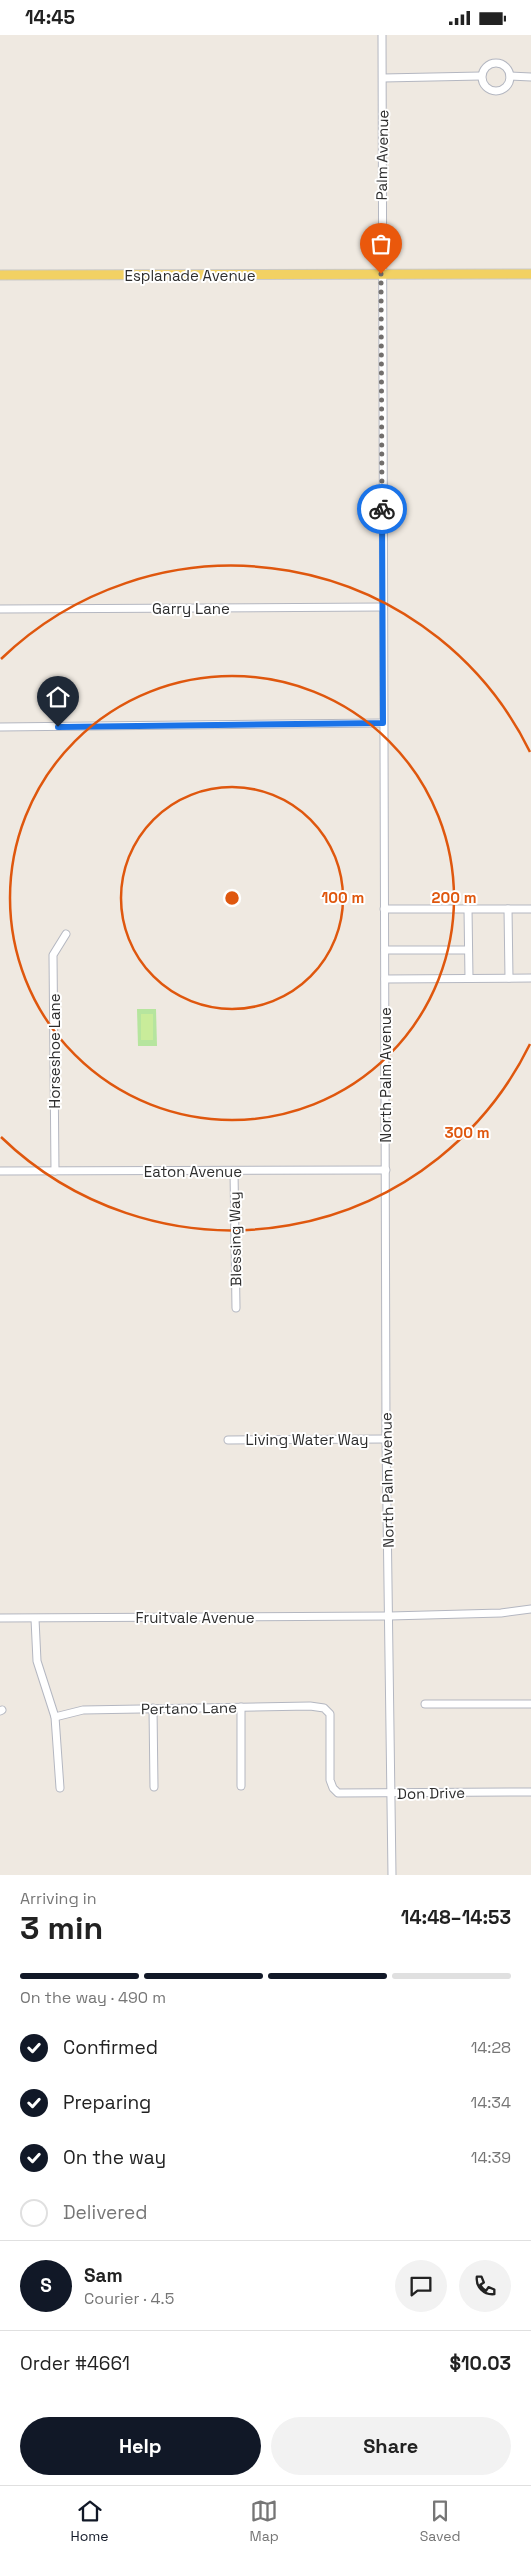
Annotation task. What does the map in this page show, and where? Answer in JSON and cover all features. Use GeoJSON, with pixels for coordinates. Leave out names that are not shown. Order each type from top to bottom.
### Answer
{"type":"FeatureCollection","features":[{"type":"Feature","properties":{"kind":"main road","name":"Esplanade Avenue"},"geometry":{"type":"LineString","coordinates":[[0,275],[531,274]]}},
{"type":"Feature","properties":{"kind":"street","name":"Palm Avenue"},"geometry":{"type":"LineString","coordinates":[[381,274],[382,35]]}},
{"type":"Feature","properties":{"kind":"street"},"geometry":{"type":"LineString","coordinates":[[482,76],[489,64],[498,63],[506,68],[510,77]]}},
{"type":"Feature","properties":{"kind":"street"},"geometry":{"type":"LineString","coordinates":[[383,77],[482,76]]}},
{"type":"Feature","properties":{"kind":"street"},"geometry":{"type":"LineString","coordinates":[[482,76],[487,88],[495,91],[504,88],[510,77]]}},
{"type":"Feature","properties":{"kind":"street"},"geometry":{"type":"LineString","coordinates":[[510,77],[531,77]]}},
{"type":"Feature","properties":{"kind":"street","name":"North Palm Avenue"},"geometry":{"type":"LineString","coordinates":[[381,274],[386,1439],[390,1616],[392,1875]]}},
{"type":"Feature","properties":{"kind":"street","name":"Garry Lane"},"geometry":{"type":"LineString","coordinates":[[0,609],[383,607]]}},
{"type":"Feature","properties":{"kind":"street"},"geometry":{"type":"LineString","coordinates":[[0,727],[383,723]]}},
{"type":"Feature","properties":{"kind":"street"},"geometry":{"type":"LineString","coordinates":[[384,909],[531,909]]}},
{"type":"Feature","properties":{"kind":"street"},"geometry":{"type":"LineString","coordinates":[[468,909],[469,978]]}},
{"type":"Feature","properties":{"kind":"street"},"geometry":{"type":"LineString","coordinates":[[508,909],[509,978]]}},
{"type":"Feature","properties":{"kind":"street","name":"Horseshoe Lane"},"geometry":{"type":"LineString","coordinates":[[54,1171],[53,955],[66,934]]}},
{"type":"Feature","properties":{"kind":"street"},"geometry":{"type":"LineString","coordinates":[[385,950],[468,950]]}},
{"type":"Feature","properties":{"kind":"street"},"geometry":{"type":"LineString","coordinates":[[385,979],[531,978]]}},
{"type":"Feature","properties":{"kind":"street","name":"Eaton Avenue"},"geometry":{"type":"LineString","coordinates":[[0,1171],[386,1170]]}},
{"type":"Feature","properties":{"kind":"street","name":"Blessing Way"},"geometry":{"type":"LineString","coordinates":[[234,1171],[236,1308]]}},
{"type":"Feature","properties":{"kind":"street","name":"Living Water Way"},"geometry":{"type":"LineString","coordinates":[[228,1440],[386,1439]]}},
{"type":"Feature","properties":{"kind":"street","name":"Fruitvale Avenue"},"geometry":{"type":"LineString","coordinates":[[0,1619],[390,1616],[501,1613],[531,1609]]}},
{"type":"Feature","properties":{"kind":"street"},"geometry":{"type":"LineString","coordinates":[[35,1619],[37,1661],[55,1717],[60,1789]]}},
{"type":"Feature","properties":{"kind":"street"},"geometry":{"type":"LineString","coordinates":[[425,1704],[531,1704]]}},
{"type":"Feature","properties":{"kind":"street","name":"Pertano Lane"},"geometry":{"type":"LineString","coordinates":[[55,1717],[83,1710],[310,1706],[324,1709],[330,1714],[332,1721],[330,1780],[333,1788]]}},
{"type":"Feature","properties":{"kind":"street"},"geometry":{"type":"LineString","coordinates":[[241,1707],[241,1786]]}},
{"type":"Feature","properties":{"kind":"street"},"geometry":{"type":"LineString","coordinates":[[152,1709],[154,1787]]}},
{"type":"Feature","properties":{"kind":"street","name":"Don Drive"},"geometry":{"type":"LineString","coordinates":[[333,1788],[338,1793],[347,1795],[531,1792]]}},
{"type":"Feature","properties":{"kind":"green space"},"geometry":{"type":"Polygon","coordinates":[[[137,1009],[156,1009],[157,1046],[138,1046],[137,1009]]]}},
{"type":"Feature","properties":{"kind":"green space"},"geometry":{"type":"Polygon","coordinates":[[[141,1014],[153,1014],[153,1040],[141,1040],[141,1014]]]}},
{"type":"Feature","properties":{"kind":"way so far"},"geometry":{"type":"LineString","coordinates":[[381,274],[382,509]]}},
{"type":"Feature","properties":{"kind":"route"},"geometry":{"type":"LineString","coordinates":[[58,727],[383,723],[382,509]]}}]}
